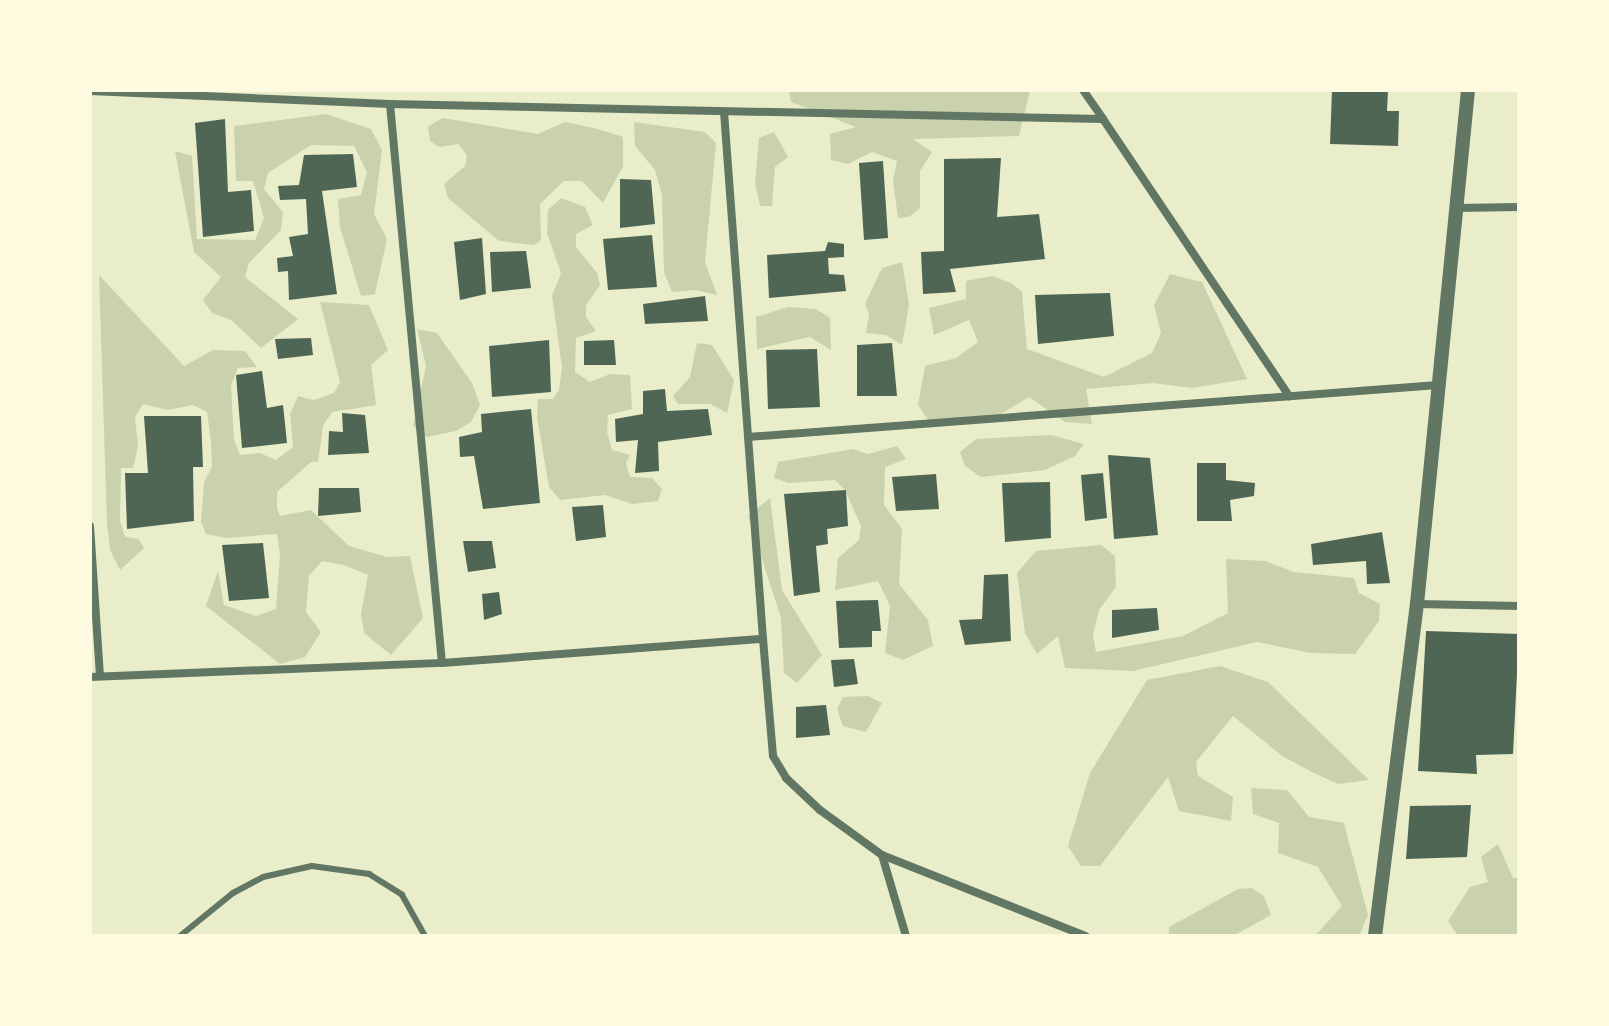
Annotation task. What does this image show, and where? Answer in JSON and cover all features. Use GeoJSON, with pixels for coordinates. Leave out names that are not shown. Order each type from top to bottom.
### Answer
{"type":"FeatureCollection","features":[{"type":"Feature","properties":{"kind":"street"},"geometry":{"type":"LineString","coordinates":[[1083,90],[1289,396]]}},
{"type":"Feature","properties":{"kind":"street"},"geometry":{"type":"LineString","coordinates":[[1375,936],[1417,604],[1468,90]]}},
{"type":"Feature","properties":{"kind":"street"},"geometry":{"type":"LineString","coordinates":[[90,91],[390,104],[1103,119]]}},
{"type":"Feature","properties":{"kind":"street"},"geometry":{"type":"LineString","coordinates":[[390,104],[442,663]]}},
{"type":"Feature","properties":{"kind":"street"},"geometry":{"type":"LineString","coordinates":[[724,112],[748,437],[763,576],[763,639],[773,756],[786,778],[820,810],[882,855],[1086,936]]}},
{"type":"Feature","properties":{"kind":"street"},"geometry":{"type":"LineString","coordinates":[[1457,208],[1519,207]]}},
{"type":"Feature","properties":{"kind":"street"},"geometry":{"type":"LineString","coordinates":[[748,437],[1438,385]]}},
{"type":"Feature","properties":{"kind":"street"},"geometry":{"type":"LineString","coordinates":[[90,526],[100,676]]}},
{"type":"Feature","properties":{"kind":"street"},"geometry":{"type":"LineString","coordinates":[[1417,604],[1519,606]]}},
{"type":"Feature","properties":{"kind":"street"},"geometry":{"type":"LineString","coordinates":[[90,677],[442,663],[763,639]]}},
{"type":"Feature","properties":{"kind":"street"},"geometry":{"type":"LineString","coordinates":[[882,855],[906,936]]}},
{"type":"Feature","properties":{"kind":"lane"},"geometry":{"type":"LineString","coordinates":[[180,936],[233,893],[263,877],[312,866],[369,874],[402,895],[425,936]]}},
{"type":"Feature","properties":{"kind":"green space"},"geometry":{"type":"Polygon","coordinates":[[[789,90],[1030,90],[1019,136],[913,139],[932,152],[920,171],[920,208],[909,217],[898,218],[893,181],[897,161],[872,152],[848,164],[831,160],[830,134],[856,127],[791,102],[789,90]]]}},
{"type":"Feature","properties":{"kind":"green space"},"geometry":{"type":"Polygon","coordinates":[[[326,114],[371,129],[382,150],[374,214],[387,239],[375,294],[361,296],[340,227],[338,199],[361,195],[367,172],[354,146],[311,145],[268,173],[264,189],[283,212],[281,230],[249,263],[245,277],[298,319],[261,348],[231,320],[212,313],[203,300],[221,277],[194,252],[175,151],[192,156],[197,239],[255,240],[264,218],[253,181],[236,181],[234,126],[326,114]]]}},
{"type":"Feature","properties":{"kind":"green space"},"geometry":{"type":"Polygon","coordinates":[[[443,118],[538,134],[565,122],[594,128],[623,137],[623,166],[603,203],[582,181],[564,181],[540,204],[541,240],[534,245],[499,241],[448,198],[444,184],[465,166],[467,155],[458,144],[439,147],[430,141],[428,126],[443,118]]]}},
{"type":"Feature","properties":{"kind":"green space"},"geometry":{"type":"Polygon","coordinates":[[[634,122],[705,132],[716,143],[705,262],[717,295],[696,290],[672,292],[664,272],[662,195],[655,170],[635,146],[634,122]]]}},
{"type":"Feature","properties":{"kind":"green space"},"geometry":{"type":"Polygon","coordinates":[[[774,132],[788,157],[775,167],[772,206],[760,206],[755,183],[759,138],[774,132]]]}},
{"type":"Feature","properties":{"kind":"green space"},"geometry":{"type":"Polygon","coordinates":[[[561,198],[585,207],[593,225],[576,234],[576,247],[597,273],[600,285],[586,305],[586,317],[596,331],[576,338],[575,372],[590,382],[610,374],[630,375],[632,409],[608,415],[607,432],[612,450],[630,455],[626,463],[630,477],[652,478],[662,489],[658,501],[632,504],[605,495],[560,500],[549,487],[537,417],[538,399],[553,399],[559,390],[562,367],[552,296],[561,273],[547,233],[548,210],[561,198]]]}},
{"type":"Feature","properties":{"kind":"green space"},"geometry":{"type":"Polygon","coordinates":[[[902,262],[909,305],[902,345],[886,335],[866,333],[869,314],[865,304],[882,268],[902,262]]]}},
{"type":"Feature","properties":{"kind":"green space"},"geometry":{"type":"Polygon","coordinates":[[[1170,274],[1202,282],[1247,379],[1192,388],[1153,383],[1086,389],[1092,424],[1065,422],[1029,397],[989,421],[930,423],[918,405],[925,366],[956,358],[978,342],[969,320],[934,335],[929,308],[966,299],[966,281],[992,276],[1011,283],[1022,292],[1027,349],[1104,377],[1152,353],[1161,333],[1154,305],[1170,274]]]}},
{"type":"Feature","properties":{"kind":"green space"},"geometry":{"type":"Polygon","coordinates":[[[99,275],[184,366],[213,350],[245,351],[257,367],[238,368],[231,385],[234,440],[240,455],[260,453],[276,460],[293,447],[290,414],[298,396],[314,400],[334,393],[340,382],[320,302],[369,305],[388,350],[371,365],[376,405],[332,412],[323,426],[318,462],[311,462],[277,492],[277,508],[280,516],[311,510],[349,546],[387,557],[410,556],[423,618],[391,655],[364,633],[361,614],[368,575],[344,565],[322,561],[309,576],[306,612],[321,632],[305,657],[280,664],[206,606],[218,571],[224,605],[256,616],[276,609],[280,555],[277,534],[226,538],[206,534],[201,522],[204,482],[212,467],[211,441],[207,412],[193,405],[168,410],[143,404],[135,417],[138,447],[133,468],[121,468],[120,521],[125,537],[139,539],[144,548],[120,570],[110,550],[107,523],[99,275]]]}},
{"type":"Feature","properties":{"kind":"green space"},"geometry":{"type":"Polygon","coordinates":[[[788,307],[816,309],[830,318],[831,350],[810,337],[757,349],[756,317],[788,307]]]}},
{"type":"Feature","properties":{"kind":"green space"},"geometry":{"type":"Polygon","coordinates":[[[417,329],[437,333],[472,383],[480,405],[471,422],[456,431],[427,437],[413,426],[426,366],[417,329]]]}},
{"type":"Feature","properties":{"kind":"green space"},"geometry":{"type":"Polygon","coordinates":[[[697,343],[712,345],[734,380],[727,413],[710,404],[678,404],[673,396],[690,377],[697,343]]]}},
{"type":"Feature","properties":{"kind":"green space"},"geometry":{"type":"Polygon","coordinates":[[[1051,435],[1084,444],[1075,456],[1045,470],[981,477],[965,466],[960,452],[976,439],[1051,435]]]}},
{"type":"Feature","properties":{"kind":"green space"},"geometry":{"type":"Polygon","coordinates":[[[897,446],[906,459],[885,467],[884,505],[902,529],[899,584],[928,620],[933,646],[903,660],[885,653],[890,606],[878,581],[835,590],[838,558],[859,540],[861,526],[845,490],[835,480],[788,483],[774,478],[778,462],[853,449],[868,454],[897,446]]]}},
{"type":"Feature","properties":{"kind":"green space"},"geometry":{"type":"Polygon","coordinates":[[[770,498],[782,590],[822,655],[797,683],[784,673],[781,618],[748,516],[770,498]]]}},
{"type":"Feature","properties":{"kind":"green space"},"geometry":{"type":"Polygon","coordinates":[[[1101,545],[1115,556],[1116,587],[1099,610],[1093,635],[1096,652],[1183,636],[1228,613],[1226,559],[1265,561],[1294,572],[1354,578],[1359,593],[1380,604],[1379,621],[1355,654],[1311,653],[1257,642],[1133,671],[1065,668],[1058,636],[1037,654],[1025,633],[1017,573],[1036,551],[1101,545]]]}},
{"type":"Feature","properties":{"kind":"green space"},"geometry":{"type":"Polygon","coordinates":[[[1220,666],[1268,682],[1369,780],[1338,784],[1314,773],[1282,756],[1233,716],[1196,762],[1198,776],[1233,797],[1231,821],[1179,811],[1168,777],[1100,866],[1081,866],[1068,846],[1090,773],[1147,680],[1220,666]]]}},
{"type":"Feature","properties":{"kind":"green space"},"geometry":{"type":"Polygon","coordinates":[[[868,696],[882,703],[866,732],[843,726],[837,709],[843,697],[868,696]]]}},
{"type":"Feature","properties":{"kind":"green space"},"geometry":{"type":"Polygon","coordinates":[[[1251,788],[1287,790],[1309,817],[1344,823],[1368,915],[1359,936],[1315,936],[1342,906],[1318,867],[1278,853],[1279,823],[1253,814],[1251,788]]]}},
{"type":"Feature","properties":{"kind":"green space"},"geometry":{"type":"Polygon","coordinates":[[[1498,844],[1513,878],[1519,878],[1519,936],[1458,936],[1448,921],[1470,887],[1488,882],[1481,857],[1498,844]]]}},
{"type":"Feature","properties":{"kind":"green space"},"geometry":{"type":"Polygon","coordinates":[[[1252,888],[1264,896],[1271,915],[1233,936],[1169,936],[1169,927],[1238,889],[1252,888]]]}},
{"type":"Feature","properties":{"kind":"building"},"geometry":{"type":"Polygon","coordinates":[[[1332,90],[1388,90],[1387,111],[1399,111],[1398,146],[1330,144],[1332,90]]]}},
{"type":"Feature","properties":{"kind":"building"},"geometry":{"type":"Polygon","coordinates":[[[225,119],[228,192],[251,190],[254,231],[203,237],[195,123],[225,119]]]}},
{"type":"Feature","properties":{"kind":"building"},"geometry":{"type":"Polygon","coordinates":[[[353,154],[357,187],[322,191],[337,294],[289,300],[288,271],[278,272],[277,258],[293,256],[289,237],[308,234],[306,199],[280,200],[278,186],[299,185],[304,155],[353,154]]]}},
{"type":"Feature","properties":{"kind":"building"},"geometry":{"type":"Polygon","coordinates":[[[1001,158],[997,217],[1039,214],[1045,259],[950,269],[956,292],[923,294],[921,252],[944,251],[944,159],[1001,158]]]}},
{"type":"Feature","properties":{"kind":"building"},"geometry":{"type":"Polygon","coordinates":[[[883,161],[888,238],[864,240],[859,163],[883,161]]]}},
{"type":"Feature","properties":{"kind":"building"},"geometry":{"type":"Polygon","coordinates":[[[620,179],[651,180],[655,224],[620,228],[620,179]]]}},
{"type":"Feature","properties":{"kind":"building"},"geometry":{"type":"Polygon","coordinates":[[[652,235],[657,287],[608,290],[603,239],[652,235]]]}},
{"type":"Feature","properties":{"kind":"building"},"geometry":{"type":"Polygon","coordinates":[[[482,238],[486,294],[460,300],[454,242],[482,238]]]}},
{"type":"Feature","properties":{"kind":"building"},"geometry":{"type":"Polygon","coordinates":[[[828,242],[844,244],[844,257],[828,258],[829,274],[844,275],[846,291],[769,298],[767,255],[825,251],[828,242]]]}},
{"type":"Feature","properties":{"kind":"building"},"geometry":{"type":"Polygon","coordinates":[[[526,251],[531,288],[492,292],[490,252],[526,251]]]}},
{"type":"Feature","properties":{"kind":"building"},"geometry":{"type":"Polygon","coordinates":[[[1110,293],[1114,336],[1038,344],[1035,295],[1110,293]]]}},
{"type":"Feature","properties":{"kind":"building"},"geometry":{"type":"Polygon","coordinates":[[[705,296],[708,321],[645,324],[643,304],[705,296]]]}},
{"type":"Feature","properties":{"kind":"building"},"geometry":{"type":"Polygon","coordinates":[[[311,338],[313,355],[278,359],[275,339],[311,338]]]}},
{"type":"Feature","properties":{"kind":"building"},"geometry":{"type":"Polygon","coordinates":[[[549,340],[551,392],[492,397],[489,346],[549,340]]]}},
{"type":"Feature","properties":{"kind":"building"},"geometry":{"type":"Polygon","coordinates":[[[614,340],[616,365],[584,365],[584,341],[614,340]]]}},
{"type":"Feature","properties":{"kind":"building"},"geometry":{"type":"Polygon","coordinates":[[[892,343],[897,396],[857,396],[857,345],[892,343]]]}},
{"type":"Feature","properties":{"kind":"building"},"geometry":{"type":"Polygon","coordinates":[[[817,349],[820,407],[768,409],[766,350],[817,349]]]}},
{"type":"Feature","properties":{"kind":"building"},"geometry":{"type":"Polygon","coordinates":[[[262,371],[267,408],[283,405],[287,443],[242,448],[236,375],[262,371]]]}},
{"type":"Feature","properties":{"kind":"building"},"geometry":{"type":"Polygon","coordinates":[[[665,389],[667,411],[708,409],[712,435],[658,442],[659,471],[635,473],[638,440],[616,442],[615,419],[643,414],[643,391],[665,389]]]}},
{"type":"Feature","properties":{"kind":"building"},"geometry":{"type":"Polygon","coordinates":[[[531,409],[540,503],[483,509],[474,456],[460,457],[459,437],[482,432],[481,414],[531,409]]]}},
{"type":"Feature","properties":{"kind":"building"},"geometry":{"type":"Polygon","coordinates":[[[342,413],[365,415],[369,453],[328,455],[329,431],[343,432],[342,413]]]}},
{"type":"Feature","properties":{"kind":"building"},"geometry":{"type":"Polygon","coordinates":[[[144,416],[201,416],[203,467],[193,467],[194,521],[127,529],[125,473],[148,473],[144,416]]]}},
{"type":"Feature","properties":{"kind":"building"},"geometry":{"type":"Polygon","coordinates":[[[1108,455],[1150,458],[1158,535],[1114,539],[1108,455]]]}},
{"type":"Feature","properties":{"kind":"building"},"geometry":{"type":"Polygon","coordinates":[[[1197,463],[1226,463],[1226,480],[1255,483],[1254,496],[1230,500],[1232,521],[1197,521],[1197,463]]]}},
{"type":"Feature","properties":{"kind":"building"},"geometry":{"type":"Polygon","coordinates":[[[1103,473],[1107,518],[1085,521],[1081,475],[1103,473]]]}},
{"type":"Feature","properties":{"kind":"building"},"geometry":{"type":"Polygon","coordinates":[[[936,474],[939,509],[896,511],[892,477],[936,474]]]}},
{"type":"Feature","properties":{"kind":"building"},"geometry":{"type":"Polygon","coordinates":[[[1050,482],[1051,538],[1005,542],[1002,483],[1050,482]]]}},
{"type":"Feature","properties":{"kind":"building"},"geometry":{"type":"Polygon","coordinates":[[[319,488],[359,488],[361,512],[318,516],[319,488]]]}},
{"type":"Feature","properties":{"kind":"building"},"geometry":{"type":"Polygon","coordinates":[[[846,490],[848,526],[827,529],[828,544],[816,546],[820,592],[794,596],[784,494],[846,490]]]}},
{"type":"Feature","properties":{"kind":"building"},"geometry":{"type":"Polygon","coordinates":[[[603,505],[606,537],[576,541],[572,507],[603,505]]]}},
{"type":"Feature","properties":{"kind":"building"},"geometry":{"type":"Polygon","coordinates":[[[1382,532],[1390,583],[1367,584],[1366,561],[1313,565],[1311,544],[1382,532]]]}},
{"type":"Feature","properties":{"kind":"building"},"geometry":{"type":"Polygon","coordinates":[[[463,541],[492,541],[496,568],[468,572],[463,541]]]}},
{"type":"Feature","properties":{"kind":"building"},"geometry":{"type":"Polygon","coordinates":[[[263,543],[269,598],[229,601],[222,545],[263,543]]]}},
{"type":"Feature","properties":{"kind":"building"},"geometry":{"type":"Polygon","coordinates":[[[1008,574],[1011,641],[965,645],[959,620],[982,619],[984,575],[1008,574]]]}},
{"type":"Feature","properties":{"kind":"building"},"geometry":{"type":"Polygon","coordinates":[[[499,592],[502,614],[484,620],[482,594],[499,592]]]}},
{"type":"Feature","properties":{"kind":"building"},"geometry":{"type":"Polygon","coordinates":[[[878,600],[881,631],[872,631],[872,647],[839,648],[836,601],[878,600]]]}},
{"type":"Feature","properties":{"kind":"building"},"geometry":{"type":"Polygon","coordinates":[[[1157,608],[1159,630],[1112,638],[1112,610],[1157,608]]]}},
{"type":"Feature","properties":{"kind":"building"},"geometry":{"type":"Polygon","coordinates":[[[1426,631],[1519,634],[1513,754],[1476,755],[1477,774],[1418,771],[1426,631]]]}},
{"type":"Feature","properties":{"kind":"building"},"geometry":{"type":"Polygon","coordinates":[[[854,659],[858,684],[834,687],[831,660],[854,659]]]}},
{"type":"Feature","properties":{"kind":"building"},"geometry":{"type":"Polygon","coordinates":[[[826,705],[830,735],[796,738],[796,707],[826,705]]]}},
{"type":"Feature","properties":{"kind":"building"},"geometry":{"type":"Polygon","coordinates":[[[1471,805],[1467,857],[1406,859],[1410,806],[1471,805]]]}}]}
